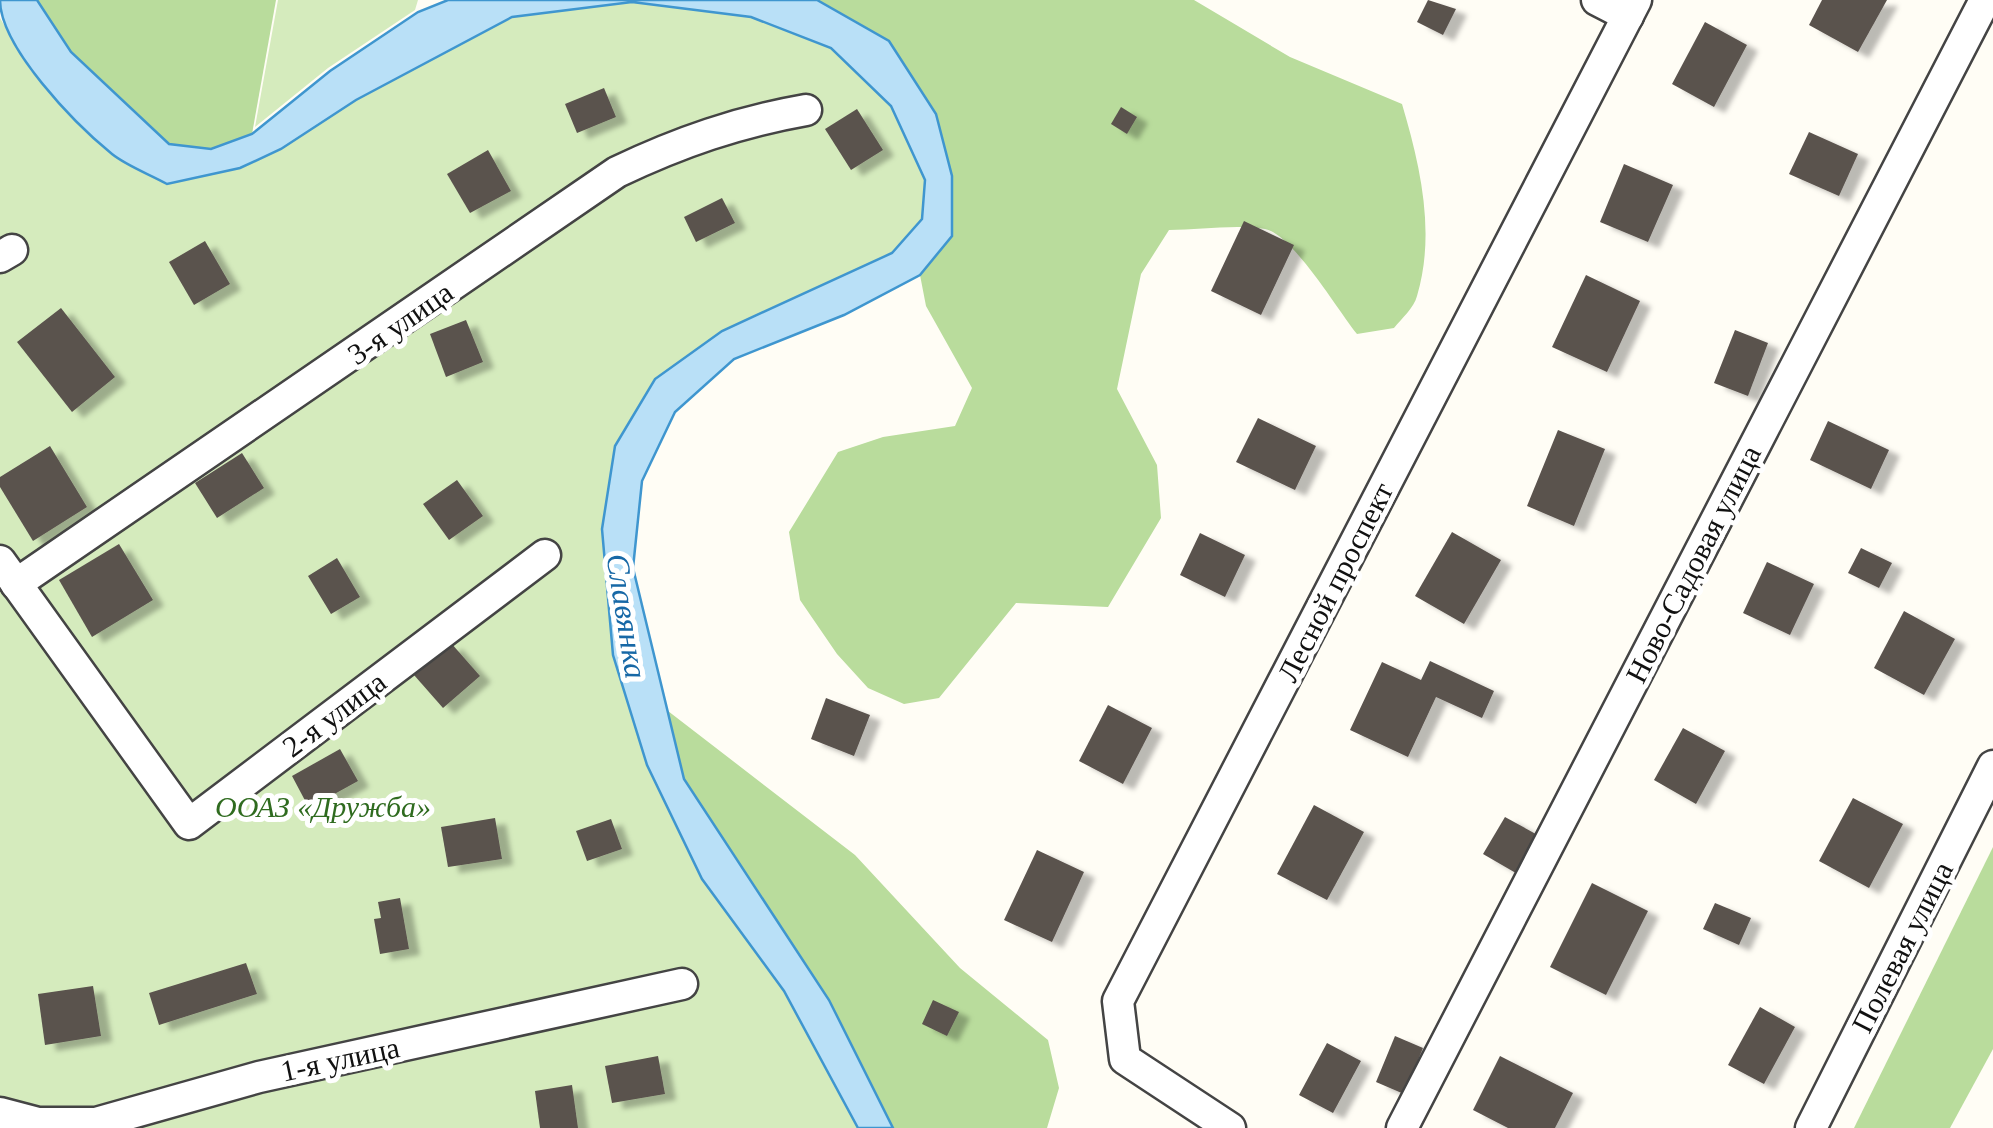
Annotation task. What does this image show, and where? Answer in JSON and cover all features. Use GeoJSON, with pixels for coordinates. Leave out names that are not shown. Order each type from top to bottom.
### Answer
{"type":"FeatureCollection","features":[{"type":"Feature","properties":{"kind":"street"},"geometry":{"type":"LineString","coordinates":[[1596,0],[1632,8]]}},
{"type":"Feature","properties":{"kind":"street","name":"Ново-Садовая улица"},"geometry":{"type":"LineString","coordinates":[[1402,1128],[1985,0]]}},
{"type":"Feature","properties":{"kind":"street","name":"Лесной проспект"},"geometry":{"type":"LineString","coordinates":[[1230,1128],[1125,1059],[1118,1001],[1632,8]]}},
{"type":"Feature","properties":{"kind":"street","name":"3-я улица"},"geometry":{"type":"LineString","coordinates":[[8,572],[617,172],[686,139],[740,122],[806,110]]}},
{"type":"Feature","properties":{"kind":"street","name":"2-я улица"},"geometry":{"type":"LineString","coordinates":[[8,572],[189,824],[545,555]]}},
{"type":"Feature","properties":{"kind":"street","name":"Полевая улица"},"geometry":{"type":"LineString","coordinates":[[1811,1128],[1993,766]]}},
{"type":"Feature","properties":{"kind":"street","name":"1-я улица"},"geometry":{"type":"LineString","coordinates":[[0,1113],[38,1123],[96,1123],[259,1076],[682,984]]}},
{"type":"Feature","properties":{"kind":"green space"},"geometry":{"type":"Polygon","coordinates":[[[37,0],[276,0],[252,134],[211,149],[169,145],[71,52],[37,0]]]}},
{"type":"Feature","properties":{"kind":"green space"},"geometry":{"type":"Polygon","coordinates":[[[278,0],[418,0],[415,10],[328,68],[255,127],[278,0]]]}},
{"type":"Feature","properties":{"kind":"green space"},"geometry":{"type":"Polygon","coordinates":[[[817,0],[1194,0],[1290,57],[1402,104],[1423,199],[1425,248],[1415,300],[1394,328],[1357,334],[1314,274],[1276,234],[1242,227],[1169,230],[1141,274],[1117,389],[1157,465],[1161,518],[1108,607],[1016,603],[939,698],[904,704],[868,688],[837,654],[800,600],[789,532],[838,452],[883,437],[955,426],[972,388],[926,306],[920,275],[952,236],[889,41],[817,0]]]}},
{"type":"Feature","properties":{"kind":"green space","name":"ООАЗ «Дружба»"},"geometry":{"type":"Polygon","coordinates":[[[632,2],[751,17],[831,48],[891,106],[926,180],[922,218],[892,253],[722,331],[602,529],[702,879],[784,991],[858,1128],[0,1128],[0,18],[31,71],[113,155],[167,184],[281,149],[356,100],[512,17],[632,2]]]}},
{"type":"Feature","properties":{"kind":"green space"},"geometry":{"type":"Polygon","coordinates":[[[668,711],[855,855],[960,968],[1048,1040],[1059,1088],[1047,1128],[893,1128],[829,1000],[684,779],[668,711]]]}},
{"type":"Feature","properties":{"kind":"green space"},"geometry":{"type":"Polygon","coordinates":[[[1993,847],[1993,1049],[1950,1128],[1854,1128],[1993,847]]]}},
{"type":"Feature","properties":{"kind":"water","name":"Славянка"},"geometry":{"type":"Polygon","coordinates":[[[0,0],[37,0],[71,52],[169,144],[211,149],[252,134],[330,71],[418,12],[448,0],[817,0],[889,41],[936,114],[952,176],[952,236],[920,275],[844,315],[734,359],[675,412],[642,481],[633,568],[684,779],[829,1000],[893,1128],[858,1128],[784,991],[702,879],[647,765],[613,655],[602,529],[615,446],[655,379],[722,331],[892,253],[922,219],[925,180],[891,106],[831,48],[751,17],[632,2],[512,17],[356,100],[281,149],[240,168],[167,184],[112,154],[60,104],[12,40],[0,0]]]}},
{"type":"Feature","properties":{"kind":"building"},"geometry":{"type":"Polygon","coordinates":[[[1428,0],[1456,9],[1443,35],[1417,22],[1428,0]]]}},
{"type":"Feature","properties":{"kind":"building"},"geometry":{"type":"Polygon","coordinates":[[[1822,0],[1887,0],[1858,52],[1809,25],[1822,0]]]}},
{"type":"Feature","properties":{"kind":"building"},"geometry":{"type":"Polygon","coordinates":[[[1705,22],[1747,45],[1714,107],[1672,84],[1705,22]]]}},
{"type":"Feature","properties":{"kind":"building"},"geometry":{"type":"Polygon","coordinates":[[[604,88],[616,117],[577,133],[565,104],[604,88]]]}},
{"type":"Feature","properties":{"kind":"building"},"geometry":{"type":"Polygon","coordinates":[[[1121,107],[1137,117],[1127,134],[1111,124],[1121,107]]]}},
{"type":"Feature","properties":{"kind":"building"},"geometry":{"type":"Polygon","coordinates":[[[857,109],[883,150],[851,170],[825,129],[857,109]]]}},
{"type":"Feature","properties":{"kind":"building"},"geometry":{"type":"Polygon","coordinates":[[[1809,132],[1858,154],[1839,196],[1789,174],[1809,132]]]}},
{"type":"Feature","properties":{"kind":"building"},"geometry":{"type":"Polygon","coordinates":[[[488,150],[511,191],[470,213],[447,174],[488,150]]]}},
{"type":"Feature","properties":{"kind":"building"},"geometry":{"type":"Polygon","coordinates":[[[1624,164],[1673,185],[1648,242],[1600,222],[1624,164]]]}},
{"type":"Feature","properties":{"kind":"building"},"geometry":{"type":"Polygon","coordinates":[[[722,198],[735,223],[696,242],[684,217],[722,198]]]}},
{"type":"Feature","properties":{"kind":"building"},"geometry":{"type":"Polygon","coordinates":[[[1244,221],[1294,245],[1261,315],[1211,291],[1244,221]]]}},
{"type":"Feature","properties":{"kind":"building"},"geometry":{"type":"Polygon","coordinates":[[[205,241],[230,284],[194,305],[169,262],[205,241]]]}},
{"type":"Feature","properties":{"kind":"building"},"geometry":{"type":"Polygon","coordinates":[[[1586,275],[1640,301],[1607,372],[1552,347],[1586,275]]]}},
{"type":"Feature","properties":{"kind":"building"},"geometry":{"type":"Polygon","coordinates":[[[61,308],[115,377],[72,412],[17,342],[61,308]]]}},
{"type":"Feature","properties":{"kind":"building"},"geometry":{"type":"Polygon","coordinates":[[[466,320],[483,362],[446,377],[430,334],[466,320]]]}},
{"type":"Feature","properties":{"kind":"building"},"geometry":{"type":"Polygon","coordinates":[[[1735,330],[1768,343],[1748,396],[1714,383],[1735,330]]]}},
{"type":"Feature","properties":{"kind":"building"},"geometry":{"type":"Polygon","coordinates":[[[1258,418],[1316,446],[1295,490],[1236,462],[1258,418]]]}},
{"type":"Feature","properties":{"kind":"building"},"geometry":{"type":"Polygon","coordinates":[[[1828,421],[1889,450],[1871,489],[1810,460],[1828,421]]]}},
{"type":"Feature","properties":{"kind":"building"},"geometry":{"type":"Polygon","coordinates":[[[1558,430],[1605,449],[1574,526],[1527,506],[1558,430]]]}},
{"type":"Feature","properties":{"kind":"building"},"geometry":{"type":"Polygon","coordinates":[[[50,446],[87,507],[33,541],[0,487],[0,477],[50,446]]]}},
{"type":"Feature","properties":{"kind":"building"},"geometry":{"type":"Polygon","coordinates":[[[242,453],[264,488],[217,518],[195,483],[242,453]]]}},
{"type":"Feature","properties":{"kind":"building"},"geometry":{"type":"Polygon","coordinates":[[[457,480],[483,516],[449,540],[423,504],[457,480]]]}},
{"type":"Feature","properties":{"kind":"building"},"geometry":{"type":"Polygon","coordinates":[[[1452,532],[1501,560],[1464,624],[1415,596],[1452,532]]]}},
{"type":"Feature","properties":{"kind":"building"},"geometry":{"type":"Polygon","coordinates":[[[1200,533],[1245,555],[1225,597],[1180,575],[1200,533]]]}},
{"type":"Feature","properties":{"kind":"building"},"geometry":{"type":"Polygon","coordinates":[[[119,544],[153,600],[92,637],[59,580],[119,544]]]}},
{"type":"Feature","properties":{"kind":"building"},"geometry":{"type":"Polygon","coordinates":[[[1861,548],[1892,563],[1879,588],[1848,573],[1861,548]]]}},
{"type":"Feature","properties":{"kind":"building"},"geometry":{"type":"Polygon","coordinates":[[[337,558],[360,597],[331,614],[308,576],[337,558]]]}},
{"type":"Feature","properties":{"kind":"building"},"geometry":{"type":"Polygon","coordinates":[[[1767,562],[1814,584],[1790,635],[1743,613],[1767,562]]]}},
{"type":"Feature","properties":{"kind":"building"},"geometry":{"type":"Polygon","coordinates":[[[1904,611],[1955,639],[1924,695],[1874,668],[1904,611]]]}},
{"type":"Feature","properties":{"kind":"building"},"geometry":{"type":"Polygon","coordinates":[[[451,643],[480,676],[443,708],[414,675],[451,643]]]}},
{"type":"Feature","properties":{"kind":"building"},"geometry":{"type":"Polygon","coordinates":[[[1430,661],[1494,691],[1482,718],[1436,697],[1408,757],[1350,730],[1382,662],[1421,680],[1430,661]]]}},
{"type":"Feature","properties":{"kind":"building"},"geometry":{"type":"Polygon","coordinates":[[[826,698],[870,715],[854,756],[811,739],[826,698]]]}},
{"type":"Feature","properties":{"kind":"building"},"geometry":{"type":"Polygon","coordinates":[[[1108,705],[1152,728],[1123,784],[1079,761],[1108,705]]]}},
{"type":"Feature","properties":{"kind":"building"},"geometry":{"type":"Polygon","coordinates":[[[1683,728],[1725,751],[1696,804],[1654,780],[1683,728]]]}},
{"type":"Feature","properties":{"kind":"building"},"geometry":{"type":"Polygon","coordinates":[[[340,749],[358,781],[309,808],[292,776],[340,749]]]}},
{"type":"Feature","properties":{"kind":"building"},"geometry":{"type":"Polygon","coordinates":[[[1853,798],[1903,824],[1869,888],[1819,861],[1853,798]]]}},
{"type":"Feature","properties":{"kind":"building"},"geometry":{"type":"Polygon","coordinates":[[[1314,805],[1364,832],[1327,900],[1277,874],[1314,805]]]}},
{"type":"Feature","properties":{"kind":"building"},"geometry":{"type":"Polygon","coordinates":[[[1505,817],[1543,838],[1521,876],[1483,854],[1505,817]]]}},
{"type":"Feature","properties":{"kind":"building"},"geometry":{"type":"Polygon","coordinates":[[[495,818],[502,859],[448,867],[441,827],[495,818]]]}},
{"type":"Feature","properties":{"kind":"building"},"geometry":{"type":"Polygon","coordinates":[[[611,819],[622,849],[587,861],[576,831],[611,819]]]}},
{"type":"Feature","properties":{"kind":"building"},"geometry":{"type":"Polygon","coordinates":[[[1037,850],[1084,872],[1052,942],[1004,920],[1037,850]]]}},
{"type":"Feature","properties":{"kind":"building"},"geometry":{"type":"Polygon","coordinates":[[[1592,883],[1648,911],[1606,995],[1550,967],[1592,883]]]}},
{"type":"Feature","properties":{"kind":"building"},"geometry":{"type":"Polygon","coordinates":[[[400,898],[409,949],[380,954],[374,919],[381,918],[378,902],[400,898]]]}},
{"type":"Feature","properties":{"kind":"building"},"geometry":{"type":"Polygon","coordinates":[[[1715,903],[1751,918],[1739,945],[1703,929],[1715,903]]]}},
{"type":"Feature","properties":{"kind":"building"},"geometry":{"type":"Polygon","coordinates":[[[246,963],[257,994],[159,1025],[149,993],[246,963]]]}},
{"type":"Feature","properties":{"kind":"building"},"geometry":{"type":"Polygon","coordinates":[[[93,986],[101,1036],[45,1045],[38,994],[93,986]]]}},
{"type":"Feature","properties":{"kind":"building"},"geometry":{"type":"Polygon","coordinates":[[[933,1000],[959,1012],[947,1036],[922,1024],[933,1000]]]}},
{"type":"Feature","properties":{"kind":"building"},"geometry":{"type":"Polygon","coordinates":[[[1760,1007],[1795,1027],[1764,1084],[1728,1065],[1760,1007]]]}},
{"type":"Feature","properties":{"kind":"building"},"geometry":{"type":"Polygon","coordinates":[[[1395,1036],[1423,1048],[1404,1094],[1376,1082],[1395,1036]]]}},
{"type":"Feature","properties":{"kind":"building"},"geometry":{"type":"Polygon","coordinates":[[[1327,1043],[1361,1061],[1333,1113],[1299,1095],[1327,1043]]]}},
{"type":"Feature","properties":{"kind":"building"},"geometry":{"type":"Polygon","coordinates":[[[658,1056],[665,1094],[612,1103],[605,1066],[658,1056]]]}},
{"type":"Feature","properties":{"kind":"building"},"geometry":{"type":"Polygon","coordinates":[[[1500,1056],[1573,1093],[1555,1128],[1508,1128],[1473,1110],[1500,1056]]]}},
{"type":"Feature","properties":{"kind":"building"},"geometry":{"type":"Polygon","coordinates":[[[572,1085],[578,1128],[540,1128],[535,1091],[572,1085]]]}}]}
